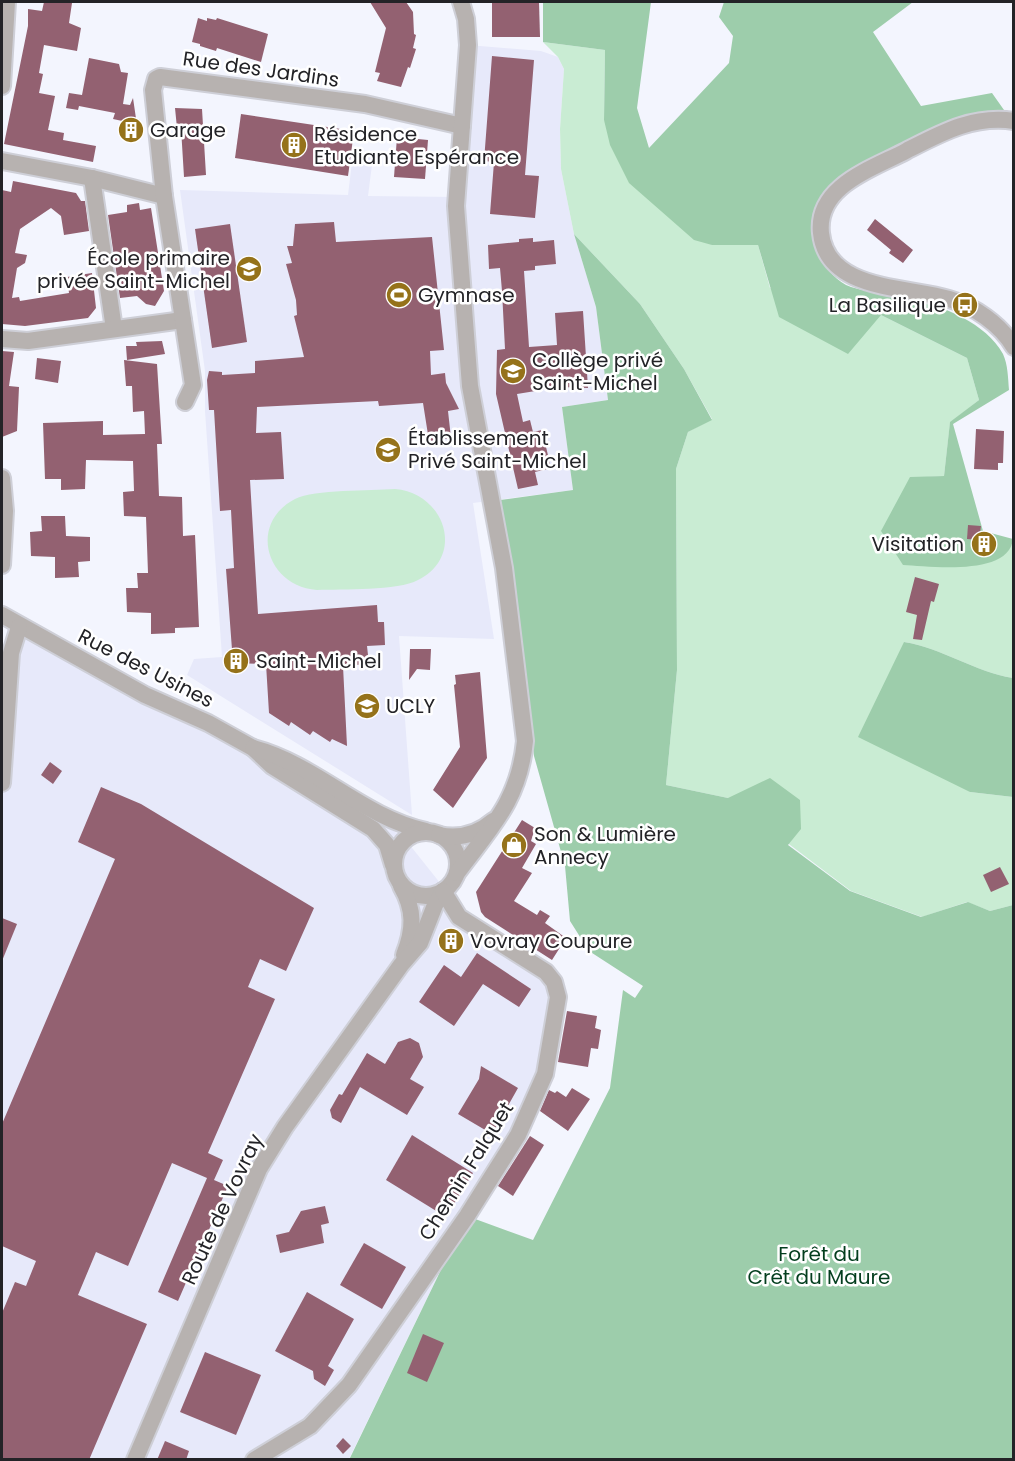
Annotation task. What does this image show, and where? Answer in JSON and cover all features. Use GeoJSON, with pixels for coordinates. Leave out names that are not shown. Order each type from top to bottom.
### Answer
{"type":"FeatureCollection","features":[{"type":"Feature","properties":{"kind":"street"},"geometry":{"type":"LineString","coordinates":[[2,86],[7,2]]}},
{"type":"Feature","properties":{"kind":"street"},"geometry":{"type":"LineString","coordinates":[[457,873],[456,854],[452,845],[433,833],[413,835],[405,839],[395,855],[393,865],[405,889],[420,896],[443,891],[493,830],[517,782],[525,741],[504,568],[470,386],[456,206],[468,45],[466,19],[461,2]]}},
{"type":"Feature","properties":{"kind":"street","name":"Rue des Jardins"},"geometry":{"type":"LineString","coordinates":[[185,402],[193,385],[164,196],[153,83],[160,77],[366,104],[462,126]]}},
{"type":"Feature","properties":{"kind":"street"},"geometry":{"type":"LineString","coordinates":[[1014,120],[986,119],[964,123],[858,176],[835,192],[825,203],[820,225],[825,247],[833,262],[847,274],[965,305],[997,328],[1014,347]]}},
{"type":"Feature","properties":{"kind":"street"},"geometry":{"type":"LineString","coordinates":[[2,161],[92,178],[164,196]]}},
{"type":"Feature","properties":{"kind":"street"},"geometry":{"type":"LineString","coordinates":[[92,178],[114,329]]}},
{"type":"Feature","properties":{"kind":"street"},"geometry":{"type":"LineString","coordinates":[[2,339],[28,341],[183,320]]}},
{"type":"Feature","properties":{"kind":"street"},"geometry":{"type":"LineString","coordinates":[[2,478],[5,511],[2,565]]}},
{"type":"Feature","properties":{"kind":"street","name":"Rue des Usines"},"geometry":{"type":"LineString","coordinates":[[2,615],[145,695],[208,723],[252,748],[272,766],[373,829],[387,845],[393,865]]}},
{"type":"Feature","properties":{"kind":"street"},"geometry":{"type":"LineString","coordinates":[[2,783],[11,653],[20,627]]}},
{"type":"Feature","properties":{"kind":"street","name":"Rue des Usines"},"geometry":{"type":"LineString","coordinates":[[252,748],[291,760],[391,822],[459,838],[469,836],[488,826],[500,815]]}},
{"type":"Feature","properties":{"kind":"street","name":"Route de Vovray"},"geometry":{"type":"LineString","coordinates":[[400,883],[412,918],[411,937],[401,964]]}},
{"type":"Feature","properties":{"kind":"street","name":"Route de Vovray"},"geometry":{"type":"LineString","coordinates":[[135,1460],[259,1169],[285,1127],[401,964],[420,943],[443,891]]}},
{"type":"Feature","properties":{"kind":"street","name":"Chemin Falquet"},"geometry":{"type":"LineString","coordinates":[[255,1460],[309,1426],[349,1385],[467,1216],[518,1134],[545,1074],[558,997],[554,982],[546,972],[459,917],[443,891]]}},
{"type":"Feature","properties":{"kind":"shaded area","name":"Établissement Privé Saint-Michel"},"geometry":{"type":"Polygon","coordinates":[[[468,45],[541,51],[558,57],[564,69],[560,129],[561,169],[574,234],[596,307],[608,400],[562,407],[573,490],[473,503],[494,639],[399,636],[412,815],[187,675],[194,659],[222,657],[205,411],[205,371],[180,190],[348,195],[353,154],[373,157],[368,196],[456,197],[468,45]]]}},
{"type":"Feature","properties":{"kind":"shaded area"},"geometry":{"type":"Polygon","coordinates":[[[7,613],[323,780],[405,839],[456,903],[459,917],[552,978],[545,1074],[467,1216],[349,1459],[2,1459],[2,725],[6,705],[7,613]]]}},
{"type":"Feature","properties":{"kind":"green space"},"geometry":{"type":"Polygon","coordinates":[[[543,2],[651,2],[637,108],[649,148],[729,63],[733,36],[719,17],[724,2],[913,2],[873,32],[921,106],[992,93],[1004,110],[1001,115],[824,195],[815,210],[812,232],[825,266],[842,282],[858,289],[903,297],[949,311],[986,333],[1003,354],[1007,367],[1009,390],[953,424],[983,531],[1013,539],[1008,551],[998,559],[966,567],[903,565],[881,531],[910,477],[944,476],[950,422],[979,400],[967,358],[881,315],[848,354],[779,317],[758,245],[712,245],[694,240],[629,183],[610,145],[604,120],[605,50],[543,42],[543,2]]]}},
{"type":"Feature","properties":{"kind":"green space"},"geometry":{"type":"Polygon","coordinates":[[[543,42],[605,50],[604,120],[712,245],[758,245],[770,288],[881,315],[967,358],[979,400],[950,423],[944,476],[910,478],[1008,550],[1013,542],[1013,678],[985,671],[932,649],[904,642],[970,792],[1013,797],[1013,905],[990,911],[967,902],[922,917],[851,891],[728,798],[666,785],[677,670],[676,469],[688,432],[712,419],[684,369],[640,304],[574,234],[561,169],[560,129],[564,69],[558,57],[543,42]]]}},
{"type":"Feature","properties":{"kind":"green space","name":"Forêt du Crêt du Maure"},"geometry":{"type":"Polygon","coordinates":[[[574,234],[640,304],[684,369],[712,420],[688,432],[676,469],[677,670],[666,785],[728,798],[770,778],[800,800],[801,829],[788,845],[850,891],[921,917],[968,902],[990,911],[1013,905],[1013,1459],[349,1460],[467,1216],[533,1240],[610,1088],[623,990],[635,998],[643,986],[589,951],[570,921],[565,866],[534,756],[500,500],[573,490],[562,407],[608,400],[596,307],[574,234]]]}},
{"type":"Feature","properties":{"kind":"green space"},"geometry":{"type":"Polygon","coordinates":[[[395,489],[412,493],[426,502],[437,513],[443,527],[445,542],[442,556],[433,569],[418,580],[409,584],[384,588],[317,590],[300,586],[286,578],[275,566],[269,553],[268,538],[271,523],[280,510],[295,499],[329,492],[395,489]]]}},
{"type":"Feature","properties":{"kind":"green space"},"geometry":{"type":"Polygon","coordinates":[[[904,642],[932,649],[985,671],[1013,678],[1013,797],[970,792],[858,737],[904,642]]]}},
{"type":"Feature","properties":{"kind":"building"},"geometry":{"type":"Polygon","coordinates":[[[44,2],[72,3],[69,23],[81,28],[77,51],[44,45],[39,73],[43,74],[39,93],[55,96],[48,130],[64,133],[63,140],[96,146],[93,162],[4,144],[28,26],[28,9],[42,11],[44,2]]]}},
{"type":"Feature","properties":{"kind":"building"},"geometry":{"type":"Polygon","coordinates":[[[370,2],[406,2],[413,12],[414,34],[416,35],[413,48],[416,49],[401,87],[377,81],[380,73],[375,72],[386,28],[370,2]]]}},
{"type":"Feature","properties":{"kind":"building"},"geometry":{"type":"Polygon","coordinates":[[[492,2],[539,2],[540,37],[492,37],[492,2]]]}},
{"type":"Feature","properties":{"kind":"building"},"geometry":{"type":"Polygon","coordinates":[[[198,18],[207,21],[207,18],[216,20],[217,18],[268,34],[261,62],[217,48],[216,51],[192,42],[198,18]]]}},
{"type":"Feature","properties":{"kind":"building"},"geometry":{"type":"Polygon","coordinates":[[[492,56],[534,60],[525,175],[539,176],[535,218],[490,214],[494,162],[484,161],[492,56]]]}},
{"type":"Feature","properties":{"kind":"building"},"geometry":{"type":"Polygon","coordinates":[[[89,58],[119,64],[121,72],[128,73],[123,104],[130,105],[133,98],[139,139],[124,136],[127,122],[113,119],[115,113],[79,106],[78,110],[66,108],[69,93],[82,95],[89,58]]]}},
{"type":"Feature","properties":{"kind":"building"},"geometry":{"type":"Polygon","coordinates":[[[175,108],[202,109],[206,175],[184,177],[181,128],[177,128],[175,108]]]}},
{"type":"Feature","properties":{"kind":"building","name":"Résidence Etudiante Espérance"},"geometry":{"type":"Polygon","coordinates":[[[241,114],[354,131],[348,176],[235,158],[241,114]]]}},
{"type":"Feature","properties":{"kind":"building"},"geometry":{"type":"Polygon","coordinates":[[[397,137],[428,140],[425,179],[394,177],[397,137]]]}},
{"type":"Feature","properties":{"kind":"building"},"geometry":{"type":"Polygon","coordinates":[[[13,181],[76,193],[81,201],[85,201],[89,231],[64,235],[61,216],[51,208],[20,229],[15,253],[27,255],[25,263],[17,268],[12,298],[19,297],[20,301],[69,293],[67,277],[92,273],[96,308],[88,318],[25,326],[2,324],[2,190],[11,192],[13,181]]]}},
{"type":"Feature","properties":{"kind":"building"},"geometry":{"type":"Polygon","coordinates":[[[139,203],[140,210],[151,208],[164,291],[155,306],[146,304],[137,296],[120,298],[108,215],[127,212],[127,205],[139,203]]]}},
{"type":"Feature","properties":{"kind":"building"},"geometry":{"type":"Polygon","coordinates":[[[875,219],[913,250],[903,263],[889,253],[891,250],[867,230],[875,219]]]}},
{"type":"Feature","properties":{"kind":"building"},"geometry":{"type":"Polygon","coordinates":[[[334,222],[336,242],[432,237],[444,350],[430,351],[431,375],[445,373],[446,383],[459,409],[448,411],[451,438],[429,441],[423,403],[379,406],[378,401],[257,407],[256,433],[281,432],[284,479],[250,480],[258,614],[377,605],[378,622],[384,622],[385,645],[367,646],[369,664],[343,666],[347,746],[332,739],[330,742],[313,731],[310,735],[291,722],[289,726],[269,713],[266,664],[233,663],[226,569],[234,568],[231,510],[220,511],[214,410],[209,410],[207,380],[209,371],[222,372],[222,375],[255,373],[255,361],[304,357],[294,316],[297,315],[296,300],[286,264],[292,263],[287,246],[293,246],[295,224],[334,222]]]}},
{"type":"Feature","properties":{"kind":"building"},"geometry":{"type":"Polygon","coordinates":[[[230,224],[247,342],[212,348],[195,229],[230,224]]]}},
{"type":"Feature","properties":{"kind":"building"},"geometry":{"type":"Polygon","coordinates":[[[533,238],[533,242],[554,240],[556,264],[535,266],[535,270],[524,271],[529,347],[557,345],[555,313],[583,311],[588,388],[560,387],[517,394],[523,422],[530,420],[533,432],[542,430],[551,468],[535,472],[538,485],[518,489],[496,394],[497,350],[505,349],[502,291],[500,268],[489,269],[488,245],[519,242],[519,239],[533,238]]]}},
{"type":"Feature","properties":{"kind":"building"},"geometry":{"type":"Polygon","coordinates":[[[162,341],[165,354],[127,360],[126,346],[137,346],[136,342],[162,341]]]}},
{"type":"Feature","properties":{"kind":"building"},"geometry":{"type":"Polygon","coordinates":[[[2,351],[14,352],[9,386],[19,387],[17,431],[2,437],[2,351]]]}},
{"type":"Feature","properties":{"kind":"building"},"geometry":{"type":"Polygon","coordinates":[[[37,358],[61,361],[58,383],[35,379],[37,358]]]}},
{"type":"Feature","properties":{"kind":"building"},"geometry":{"type":"Polygon","coordinates":[[[124,360],[157,364],[162,444],[157,444],[159,496],[182,497],[183,536],[195,535],[199,627],[175,628],[175,633],[151,634],[151,613],[127,612],[126,588],[138,588],[137,573],[148,573],[146,517],[124,516],[123,492],[134,491],[133,461],[86,460],[85,489],[61,490],[61,479],[45,479],[43,423],[103,421],[103,435],[145,434],[144,411],[133,412],[132,386],[126,386],[124,360]]]}},
{"type":"Feature","properties":{"kind":"building"},"geometry":{"type":"Polygon","coordinates":[[[976,429],[1004,431],[1003,463],[998,463],[998,470],[974,469],[976,429]]]}},
{"type":"Feature","properties":{"kind":"building"},"geometry":{"type":"Polygon","coordinates":[[[41,516],[65,516],[66,536],[90,537],[90,561],[78,562],[79,577],[55,578],[55,557],[31,556],[30,532],[42,531],[41,516]]]}},
{"type":"Feature","properties":{"kind":"building"},"geometry":{"type":"Polygon","coordinates":[[[968,525],[981,526],[979,540],[967,539],[968,525]]]}},
{"type":"Feature","properties":{"kind":"building"},"geometry":{"type":"Polygon","coordinates":[[[915,577],[939,584],[934,602],[931,601],[922,640],[913,639],[917,615],[906,612],[915,577]]]}},
{"type":"Feature","properties":{"kind":"building"},"geometry":{"type":"Polygon","coordinates":[[[410,649],[431,649],[430,670],[417,669],[409,680],[410,649]]]}},
{"type":"Feature","properties":{"kind":"building"},"geometry":{"type":"Polygon","coordinates":[[[480,672],[487,758],[453,808],[433,790],[460,747],[455,675],[480,672]]]}},
{"type":"Feature","properties":{"kind":"building"},"geometry":{"type":"Polygon","coordinates":[[[50,762],[62,771],[53,784],[41,775],[50,762]]]}},
{"type":"Feature","properties":{"kind":"building"},"geometry":{"type":"Polygon","coordinates":[[[101,787],[141,804],[314,908],[286,971],[260,959],[248,987],[275,999],[208,1153],[223,1160],[214,1180],[228,1186],[178,1301],[158,1292],[207,1178],[172,1163],[128,1266],[96,1252],[78,1295],[147,1324],[89,1460],[2,1460],[2,1313],[15,1282],[26,1286],[36,1261],[2,1246],[2,1124],[115,859],[78,842],[101,787]]]}},
{"type":"Feature","properties":{"kind":"building"},"geometry":{"type":"Polygon","coordinates":[[[522,820],[535,828],[531,841],[536,844],[522,868],[532,873],[514,901],[537,915],[540,910],[550,916],[545,923],[566,938],[552,960],[485,917],[481,912],[476,892],[522,820]]]}},
{"type":"Feature","properties":{"kind":"building"},"geometry":{"type":"Polygon","coordinates":[[[1000,867],[1009,884],[991,892],[983,875],[1000,867]]]}},
{"type":"Feature","properties":{"kind":"building"},"geometry":{"type":"Polygon","coordinates":[[[2,918],[17,924],[2,961],[2,918]]]}},
{"type":"Feature","properties":{"kind":"building"},"geometry":{"type":"Polygon","coordinates":[[[477,953],[531,989],[519,1007],[483,984],[454,1026],[419,1002],[444,965],[461,977],[477,953]]]}},
{"type":"Feature","properties":{"kind":"building"},"geometry":{"type":"Polygon","coordinates":[[[567,1011],[597,1016],[595,1028],[601,1030],[598,1049],[591,1048],[588,1067],[558,1062],[567,1011]]]}},
{"type":"Feature","properties":{"kind":"building"},"geometry":{"type":"Polygon","coordinates":[[[410,1038],[419,1043],[423,1057],[410,1079],[424,1087],[407,1115],[360,1087],[341,1123],[332,1118],[330,1110],[339,1094],[342,1095],[367,1053],[385,1064],[398,1042],[410,1038]]]}},
{"type":"Feature","properties":{"kind":"building"},"geometry":{"type":"Polygon","coordinates":[[[481,1066],[518,1088],[492,1134],[458,1114],[479,1079],[481,1066]]]}},
{"type":"Feature","properties":{"kind":"building"},"geometry":{"type":"Polygon","coordinates":[[[572,1088],[590,1099],[568,1131],[540,1111],[549,1090],[555,1093],[557,1091],[566,1097],[572,1088]]]}},
{"type":"Feature","properties":{"kind":"building"},"geometry":{"type":"Polygon","coordinates":[[[412,1135],[473,1173],[446,1217],[386,1180],[412,1135]]]}},
{"type":"Feature","properties":{"kind":"building"},"geometry":{"type":"Polygon","coordinates":[[[530,1136],[544,1145],[513,1196],[498,1186],[530,1136]]]}},
{"type":"Feature","properties":{"kind":"building"},"geometry":{"type":"Polygon","coordinates":[[[325,1206],[329,1223],[321,1225],[324,1243],[280,1253],[276,1235],[289,1232],[301,1211],[325,1206]]]}},
{"type":"Feature","properties":{"kind":"building"},"geometry":{"type":"Polygon","coordinates":[[[364,1243],[406,1267],[382,1309],[340,1285],[364,1243]]]}},
{"type":"Feature","properties":{"kind":"building"},"geometry":{"type":"Polygon","coordinates":[[[307,1292],[354,1319],[328,1366],[334,1370],[325,1386],[314,1379],[313,1371],[275,1351],[307,1292]]]}},
{"type":"Feature","properties":{"kind":"building"},"geometry":{"type":"Polygon","coordinates":[[[423,1334],[444,1343],[427,1382],[407,1373],[423,1334]]]}},
{"type":"Feature","properties":{"kind":"building"},"geometry":{"type":"Polygon","coordinates":[[[205,1352],[261,1375],[236,1435],[180,1412],[205,1352]]]}},
{"type":"Feature","properties":{"kind":"building"},"geometry":{"type":"Polygon","coordinates":[[[343,1438],[351,1446],[343,1454],[336,1446],[343,1438]]]}},
{"type":"Feature","properties":{"kind":"building"},"geometry":{"type":"Polygon","coordinates":[[[165,1441],[189,1451],[186,1460],[157,1460],[165,1441]]]}},
{"type":"Feature","properties":{"kind":"place","name":"Garage"},"geometry":{"type":"Point","coordinates":[131,130]}},
{"type":"Feature","properties":{"kind":"place","name":"Résidence Etudiante Espérance"},"geometry":{"type":"Point","coordinates":[294,145]}},
{"type":"Feature","properties":{"kind":"place","name":"École primaire privée Saint-Michel"},"geometry":{"type":"Point","coordinates":[249,269]}},
{"type":"Feature","properties":{"kind":"place","name":"Gymnase"},"geometry":{"type":"Point","coordinates":[399,295]}},
{"type":"Feature","properties":{"kind":"place","name":"La Basilique"},"geometry":{"type":"Point","coordinates":[965,305]}},
{"type":"Feature","properties":{"kind":"place","name":"Collège privé Saint-Michel"},"geometry":{"type":"Point","coordinates":[513,371]}},
{"type":"Feature","properties":{"kind":"place","name":"Établissement Privé Saint-Michel"},"geometry":{"type":"Point","coordinates":[388,450]}},
{"type":"Feature","properties":{"kind":"place","name":"Visitation"},"geometry":{"type":"Point","coordinates":[984,544]}},
{"type":"Feature","properties":{"kind":"place","name":"Saint-Michel"},"geometry":{"type":"Point","coordinates":[236,661]}},
{"type":"Feature","properties":{"kind":"place","name":"UCLY"},"geometry":{"type":"Point","coordinates":[367,706]}},
{"type":"Feature","properties":{"kind":"place","name":"Son & Lumière Annecy"},"geometry":{"type":"Point","coordinates":[514,845]}},
{"type":"Feature","properties":{"kind":"place","name":"Vovray Coupure"},"geometry":{"type":"Point","coordinates":[451,941]}}]}
